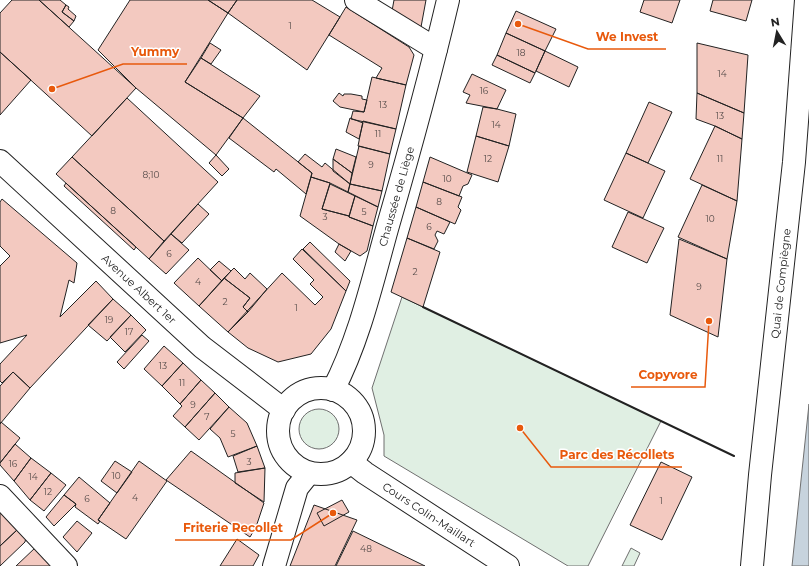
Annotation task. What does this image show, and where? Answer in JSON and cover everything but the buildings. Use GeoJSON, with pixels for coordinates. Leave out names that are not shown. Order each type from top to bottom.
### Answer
{"type":"FeatureCollection","features":[{"type":"Feature","properties":{"kind":"street"},"geometry":{"type":"LineString","coordinates":[[356,0],[436,49]]}},
{"type":"Feature","properties":{"kind":"street","name":"Chaussée de Liège"},"geometry":{"type":"LineString","coordinates":[[333,390],[343,372],[369,294],[448,0]]}},
{"type":"Feature","properties":{"kind":"street","name":"Quai de Compiègne"},"geometry":{"type":"LineString","coordinates":[[752,566],[760,475],[794,162],[806,0]]}},
{"type":"Feature","properties":{"kind":"street"},"geometry":{"type":"LineString","coordinates":[[794,162],[809,134]]}},
{"type":"Feature","properties":{"kind":"street","name":"Avenue Albert 1er"},"geometry":{"type":"LineString","coordinates":[[0,161],[202,347],[284,410]]}},
{"type":"Feature","properties":{"kind":"street"},"geometry":{"type":"LineString","coordinates":[[319,388],[333,390],[345,396],[354,404],[361,415],[364,427],[363,440],[359,452],[351,462],[339,470],[324,474],[309,472],[297,467],[288,458],[281,447],[279,428],[284,410],[293,399],[305,392],[319,388]]}},
{"type":"Feature","properties":{"kind":"street","name":"Cours Colin-Maillart"},"geometry":{"type":"LineString","coordinates":[[351,462],[365,473],[508,566]]}},
{"type":"Feature","properties":{"kind":"street"},"geometry":{"type":"LineString","coordinates":[[274,566],[297,488],[309,472]]}},
{"type":"Feature","properties":{"kind":"street"},"geometry":{"type":"LineString","coordinates":[[0,496],[66,566]]}},
{"type":"Feature","properties":{"kind":"green space"},"geometry":{"type":"Polygon","coordinates":[[[402,297],[661,421],[588,566],[568,566],[384,456],[384,435],[372,388],[402,297]]]}},
{"type":"Feature","properties":{"kind":"green space"},"geometry":{"type":"Polygon","coordinates":[[[323,409],[330,412],[336,418],[339,429],[338,437],[330,446],[323,449],[315,449],[308,446],[300,437],[299,425],[302,418],[311,410],[323,409]]]}},
{"type":"Feature","properties":{"kind":"green space"},"geometry":{"type":"Polygon","coordinates":[[[631,548],[640,553],[634,566],[622,566],[631,548]]]}},
{"type":"Feature","properties":{"kind":"shaded area"},"geometry":{"type":"Polygon","coordinates":[[[809,404],[809,566],[792,566],[809,404]]]}},
{"type":"Feature","properties":{"kind":"wall"},"geometry":{"type":"LineString","coordinates":[[423,307],[734,456]]}},
{"type":"Feature","properties":{"kind":"place","name":"We Invest"},"geometry":{"type":"Point","coordinates":[518,24]}},
{"type":"Feature","properties":{"kind":"place","name":"Yummy"},"geometry":{"type":"Point","coordinates":[52,89]}},
{"type":"Feature","properties":{"kind":"place","name":"Copyvore"},"geometry":{"type":"Point","coordinates":[709,321]}},
{"type":"Feature","properties":{"kind":"place","name":"Parc des Récollets"},"geometry":{"type":"Point","coordinates":[520,428]}},
{"type":"Feature","properties":{"kind":"place","name":"Friterie Recollet"},"geometry":{"type":"Point","coordinates":[333,513]}}]}
